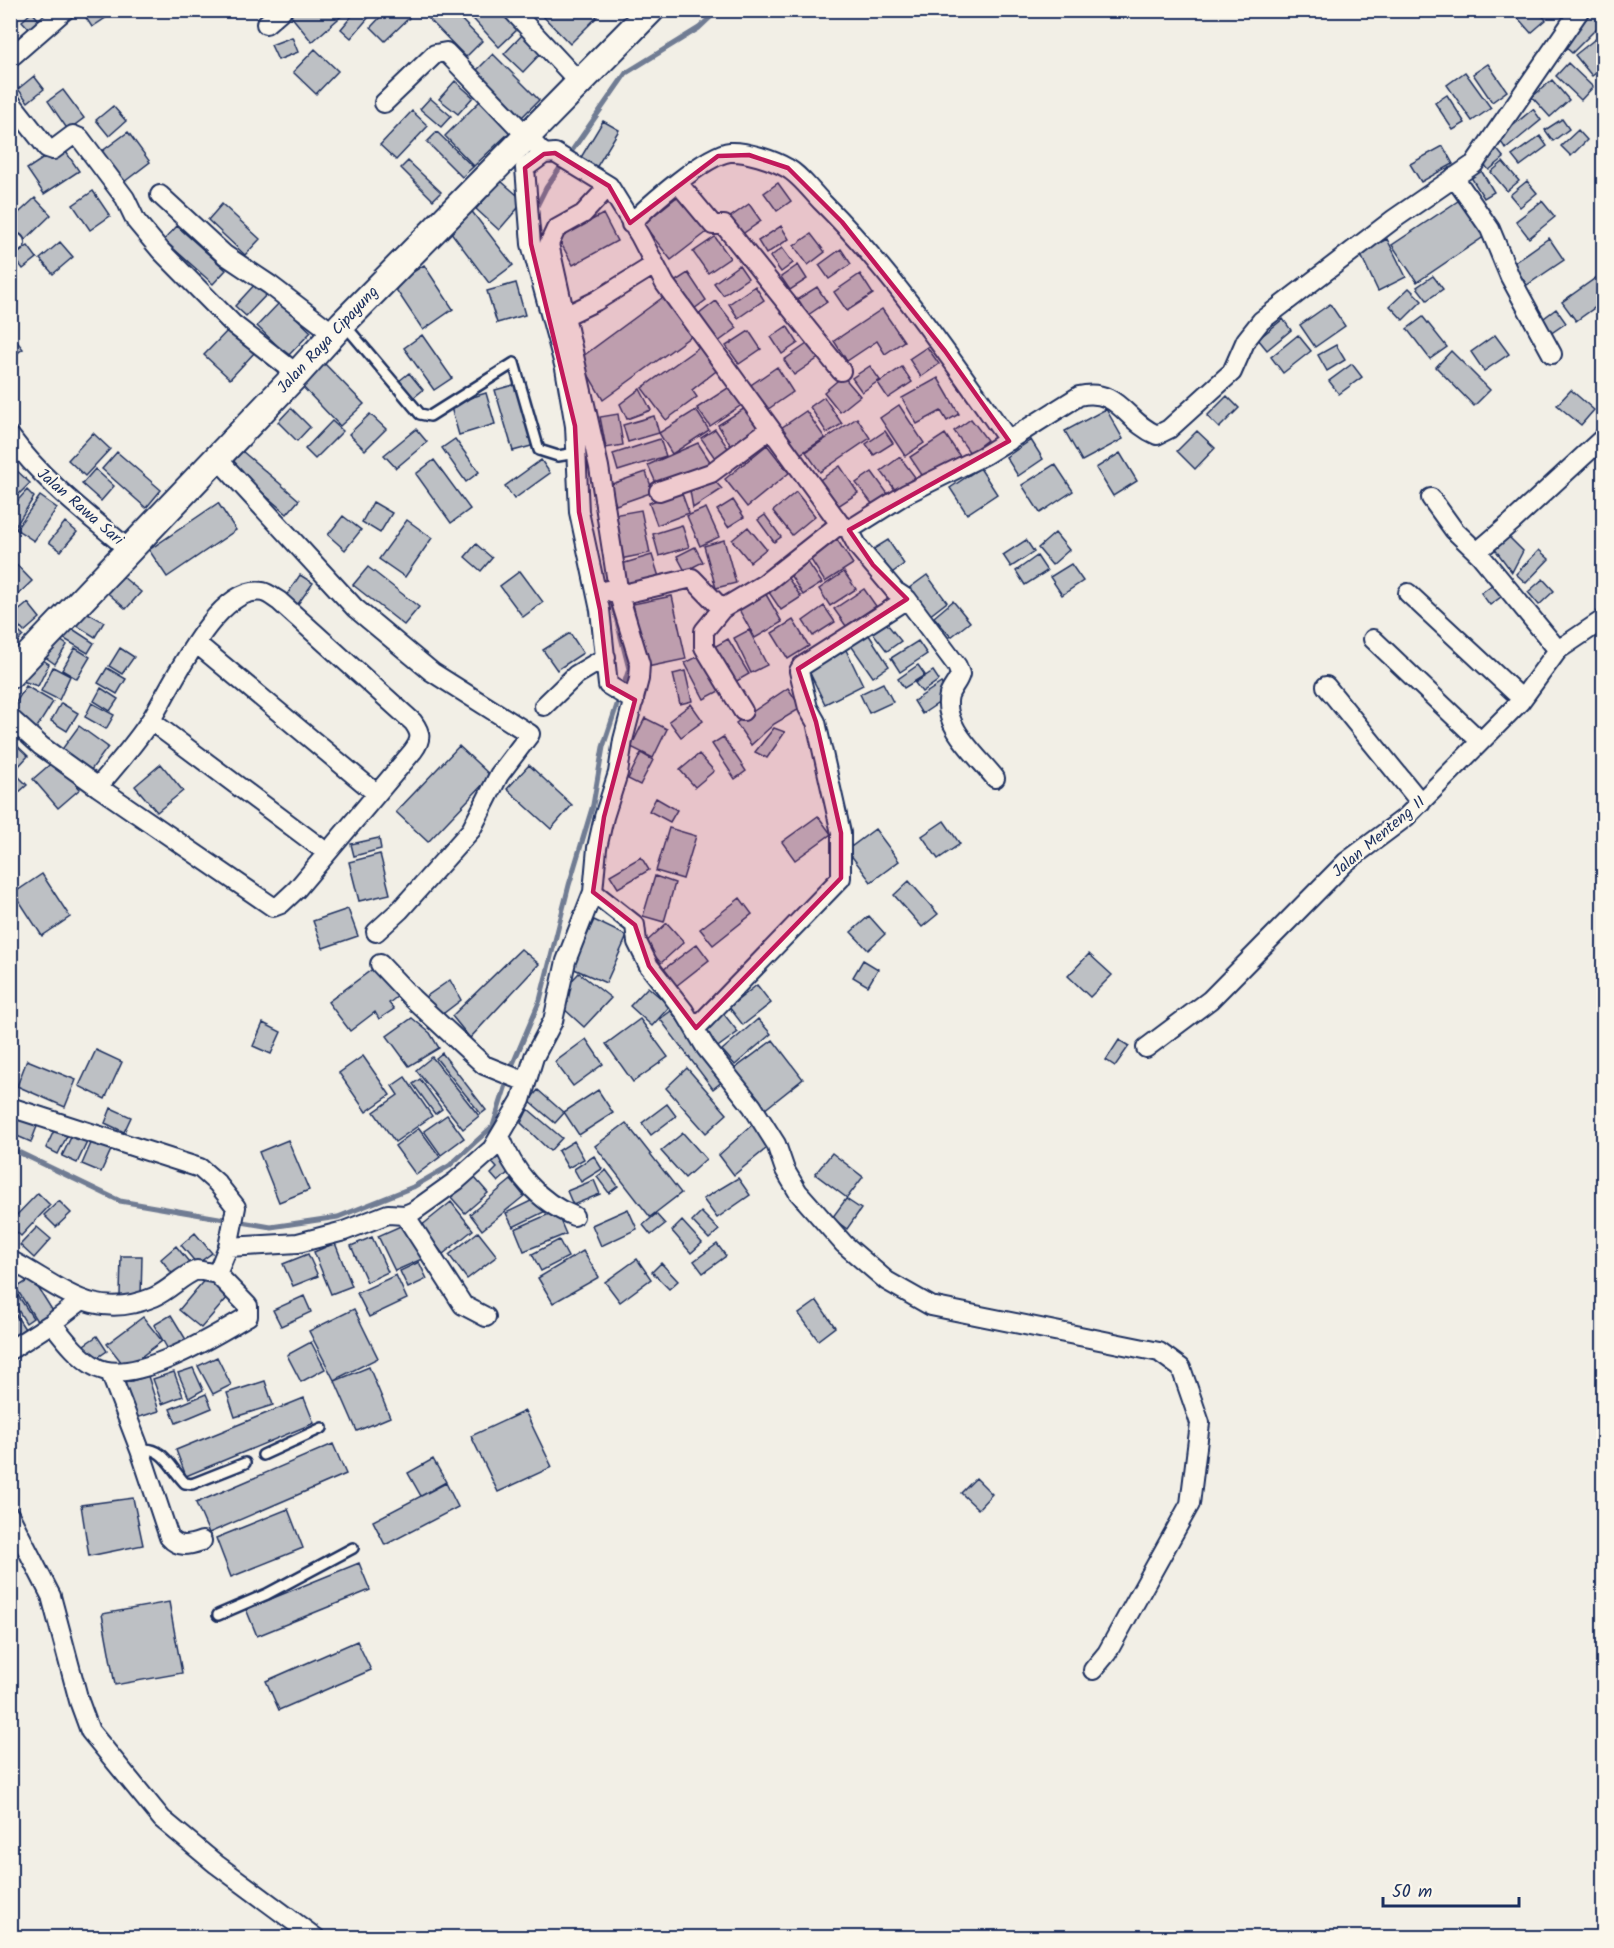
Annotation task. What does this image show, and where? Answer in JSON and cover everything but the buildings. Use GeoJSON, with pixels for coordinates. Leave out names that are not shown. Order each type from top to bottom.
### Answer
{"type":"FeatureCollection","features":[{"type":"Feature","properties":{"kind":"main road","name":"Jalan Raya Cipayung"},"geometry":{"type":"LineString","coordinates":[[10,675],[128,549],[199,486],[221,463],[338,328],[532,153],[579,82],[651,10]]}},
{"type":"Feature","properties":{"kind":"street"},"geometry":{"type":"LineString","coordinates":[[10,58],[65,10]]}},
{"type":"Feature","properties":{"kind":"street"},"geometry":{"type":"LineString","coordinates":[[266,24],[282,10]]}},
{"type":"Feature","properties":{"kind":"street"},"geometry":{"type":"LineString","coordinates":[[512,10],[579,82]]}},
{"type":"Feature","properties":{"kind":"street"},"geometry":{"type":"LineString","coordinates":[[743,711],[704,647],[704,630],[722,609],[764,584],[844,527],[906,494],[945,477],[1009,441],[1068,402],[1090,394],[1109,397],[1147,431],[1157,435],[1162,433],[1232,372],[1246,340],[1261,321],[1394,219],[1474,164],[1491,143],[1580,10]]}},
{"type":"Feature","properties":{"kind":"street"},"geometry":{"type":"LineString","coordinates":[[384,103],[435,54],[446,52],[532,153],[574,165],[609,186],[665,284],[873,566],[895,591],[907,598],[959,671],[958,680],[949,696],[949,715],[954,729],[995,778]]}},
{"type":"Feature","properties":{"kind":"street"},"geometry":{"type":"LineString","coordinates":[[10,101],[47,148],[53,150],[73,135],[80,138],[125,198],[140,226],[161,251],[232,324],[297,374]]}},
{"type":"Feature","properties":{"kind":"street"},"geometry":{"type":"LineString","coordinates":[[631,224],[703,164],[730,152],[749,155],[788,168],[842,222],[904,297],[1009,441]]}},
{"type":"Feature","properties":{"kind":"street"},"geometry":{"type":"LineString","coordinates":[[230,1241],[298,1243],[344,1231],[388,1214],[405,1215],[456,1181],[492,1149],[521,1100],[534,1057],[553,1021],[566,961],[593,892],[602,827],[618,772],[623,740],[625,696],[640,664],[608,591],[579,512],[575,426],[565,368],[531,244],[532,153]]}},
{"type":"Feature","properties":{"kind":"street"},"geometry":{"type":"LineString","coordinates":[[1454,177],[1495,237],[1510,277],[1552,354]]}},
{"type":"Feature","properties":{"kind":"street"},"geometry":{"type":"LineString","coordinates":[[678,183],[713,225],[723,225],[841,372]]}},
{"type":"Feature","properties":{"kind":"street"},"geometry":{"type":"LineString","coordinates":[[609,186],[583,214],[556,229],[549,244],[599,467],[608,591],[606,657],[608,685],[625,696]]}},
{"type":"Feature","properties":{"kind":"street"},"geometry":{"type":"LineString","coordinates":[[160,195],[225,255],[338,328]]}},
{"type":"Feature","properties":{"kind":"street"},"geometry":{"type":"LineString","coordinates":[[565,316],[596,301],[654,265]]}},
{"type":"Feature","properties":{"kind":"street"},"geometry":{"type":"LineString","coordinates":[[659,491],[711,473],[770,429]]}},
{"type":"Feature","properties":{"kind":"street","name":"Jalan Rawa Sari"},"geometry":{"type":"LineString","coordinates":[[10,436],[29,462],[54,486],[128,549]]}},
{"type":"Feature","properties":{"kind":"street"},"geometry":{"type":"LineString","coordinates":[[1477,552],[1604,437]]}},
{"type":"Feature","properties":{"kind":"street"},"geometry":{"type":"LineString","coordinates":[[221,463],[355,608],[432,672],[530,734],[500,775],[471,830],[400,910],[376,932]]}},
{"type":"Feature","properties":{"kind":"street"},"geometry":{"type":"LineString","coordinates":[[181,513],[199,486]]}},
{"type":"Feature","properties":{"kind":"street"},"geometry":{"type":"LineString","coordinates":[[1431,498],[1454,530],[1477,552],[1558,650]]}},
{"type":"Feature","properties":{"kind":"street"},"geometry":{"type":"LineString","coordinates":[[608,591],[692,578],[722,609]]}},
{"type":"Feature","properties":{"kind":"street"},"geometry":{"type":"LineString","coordinates":[[10,718],[41,746],[98,787],[267,905],[281,904],[297,889],[420,742],[420,732],[413,722],[279,601],[265,592],[252,592],[224,607],[196,643],[151,721],[98,787]]}},
{"type":"Feature","properties":{"kind":"street"},"geometry":{"type":"LineString","coordinates":[[1408,593],[1521,699]]}},
{"type":"Feature","properties":{"kind":"street"},"geometry":{"type":"LineString","coordinates":[[696,1028],[841,878],[841,833],[816,722],[808,708],[799,672],[802,666],[907,598]]}},
{"type":"Feature","properties":{"kind":"street","name":"Jalan Menteng II"},"geometry":{"type":"LineString","coordinates":[[1146,1048],[1210,1000],[1346,862],[1421,803],[1521,699],[1558,650],[1604,619]]}},
{"type":"Feature","properties":{"kind":"street"},"geometry":{"type":"LineString","coordinates":[[1373,639],[1480,741]]}},
{"type":"Feature","properties":{"kind":"street"},"geometry":{"type":"LineString","coordinates":[[196,643],[377,794]]}},
{"type":"Feature","properties":{"kind":"street"},"geometry":{"type":"LineString","coordinates":[[543,705],[576,675],[606,657]]}},
{"type":"Feature","properties":{"kind":"street"},"geometry":{"type":"LineString","coordinates":[[1326,686],[1421,803]]}},
{"type":"Feature","properties":{"kind":"street"},"geometry":{"type":"LineString","coordinates":[[151,721],[326,852]]}},
{"type":"Feature","properties":{"kind":"street"},"geometry":{"type":"LineString","coordinates":[[593,892],[635,925],[637,942],[649,966],[696,1028],[706,1048],[765,1126],[798,1192],[844,1244],[887,1281],[930,1306],[1159,1352],[1181,1368],[1200,1424],[1190,1504],[1107,1653],[1093,1670]]}},
{"type":"Feature","properties":{"kind":"street"},"geometry":{"type":"LineString","coordinates":[[380,964],[418,1004],[484,1065],[526,1082]]}},
{"type":"Feature","properties":{"kind":"street"},"geometry":{"type":"LineString","coordinates":[[10,1107],[200,1168],[217,1183],[236,1207],[230,1241],[217,1274]]}},
{"type":"Feature","properties":{"kind":"street"},"geometry":{"type":"LineString","coordinates":[[501,1136],[518,1173],[534,1190],[564,1212],[574,1216]]}},
{"type":"Feature","properties":{"kind":"street"},"geometry":{"type":"LineString","coordinates":[[405,1215],[463,1305],[486,1317]]}},
{"type":"Feature","properties":{"kind":"street"},"geometry":{"type":"LineString","coordinates":[[10,1260],[65,1294],[82,1300],[130,1306],[173,1288],[192,1272],[217,1274],[248,1306],[248,1316],[168,1360],[110,1372],[95,1367],[67,1342],[52,1323]]}},
{"type":"Feature","properties":{"kind":"street"},"geometry":{"type":"LineString","coordinates":[[10,1350],[82,1300]]}},
{"type":"Feature","properties":{"kind":"street"},"geometry":{"type":"LineString","coordinates":[[110,1372],[140,1450],[169,1538],[178,1545],[187,1546],[202,1541]]}},
{"type":"Feature","properties":{"kind":"street"},"geometry":{"type":"LineString","coordinates":[[10,1515],[51,1596],[79,1701],[90,1731],[162,1819],[216,1864],[316,1938]]}},
{"type":"Feature","properties":{"kind":"lane"},"geometry":{"type":"LineString","coordinates":[[338,328],[420,414],[430,416],[514,363],[539,450],[558,456],[576,453]]}},
{"type":"Feature","properties":{"kind":"lane"},"geometry":{"type":"LineString","coordinates":[[263,1455],[322,1428]]}},
{"type":"Feature","properties":{"kind":"lane"},"geometry":{"type":"LineString","coordinates":[[140,1450],[153,1449],[161,1453],[185,1483],[192,1484],[246,1463]]}},
{"type":"Feature","properties":{"kind":"lane"},"geometry":{"type":"LineString","coordinates":[[218,1615],[267,1594],[353,1548]]}},
{"type":"Feature","properties":{"kind":"highlighted area"},"geometry":{"type":"Polygon","coordinates":[[[555,153],[609,186],[630,223],[718,156],[749,155],[788,168],[842,222],[945,351],[1009,441],[849,530],[873,565],[907,599],[798,669],[816,722],[841,833],[841,878],[696,1028],[649,966],[635,925],[593,892],[604,817],[635,700],[608,685],[600,610],[579,512],[575,426],[531,244],[525,168],[544,154],[555,153]]]}},
{"type":"Feature","properties":{"kind":"waterway"},"geometry":{"type":"LineString","coordinates":[[537,214],[536,208],[546,188],[626,73],[699,28],[718,10]]}},
{"type":"Feature","properties":{"kind":"waterway"},"geometry":{"type":"LineString","coordinates":[[538,226],[542,247]]}},
{"type":"Feature","properties":{"kind":"waterway"},"geometry":{"type":"LineString","coordinates":[[512,1066],[540,1000],[569,885],[593,805],[603,747],[629,669],[610,594]]}},
{"type":"Feature","properties":{"kind":"waterway"},"geometry":{"type":"LineString","coordinates":[[10,1148],[120,1201],[271,1227],[338,1217],[413,1187],[449,1166],[493,1126],[506,1085]]}}]}
